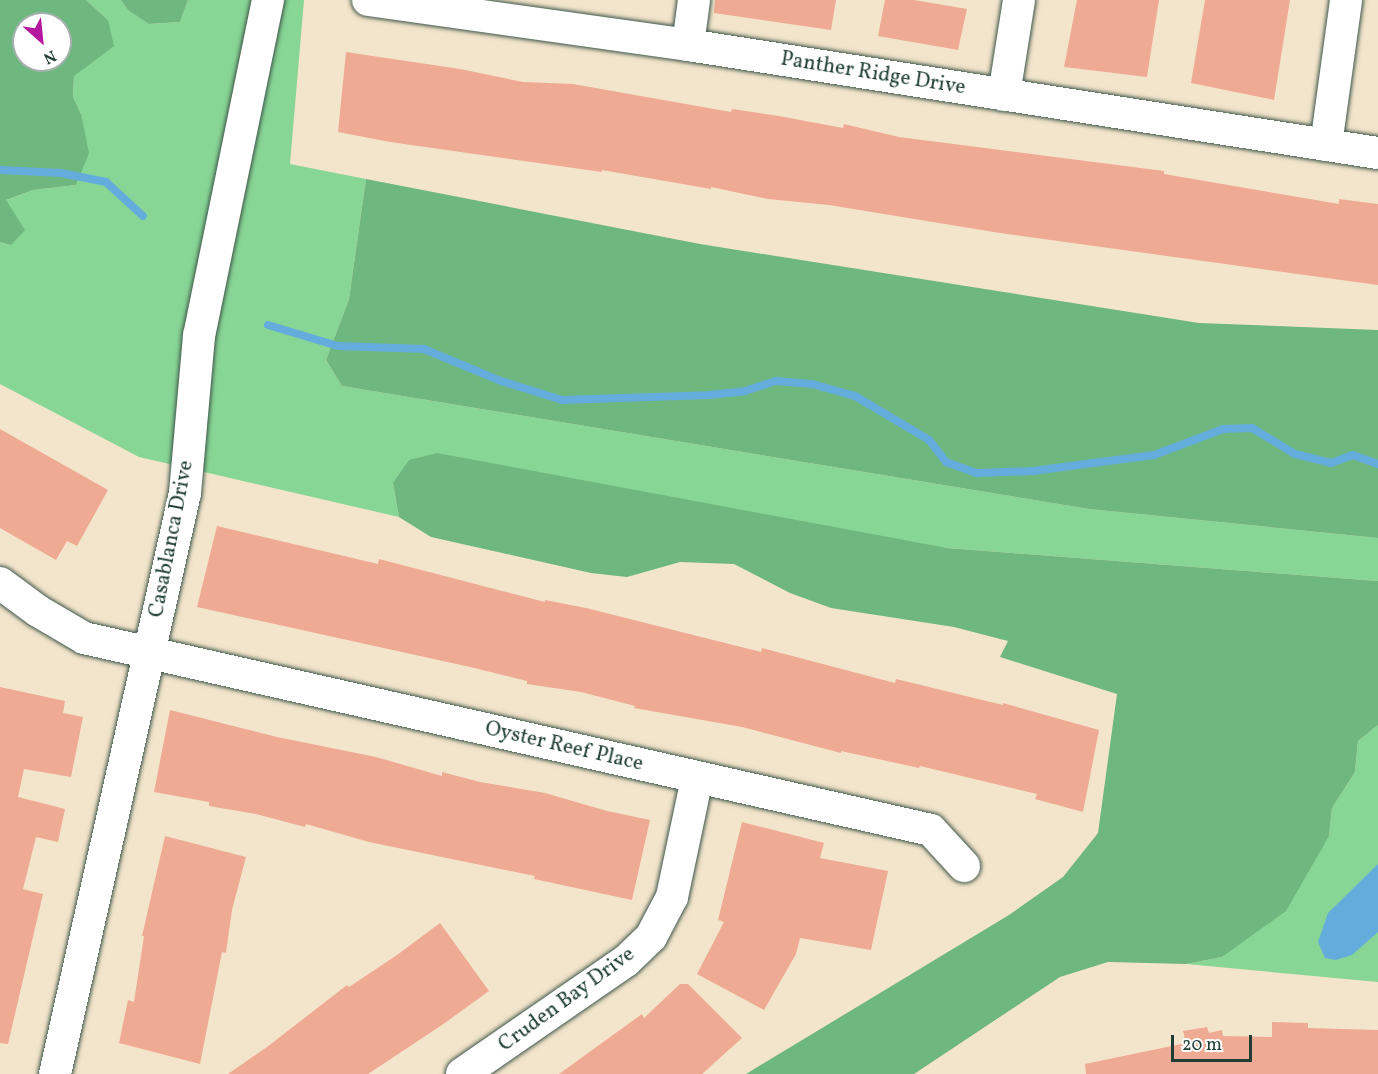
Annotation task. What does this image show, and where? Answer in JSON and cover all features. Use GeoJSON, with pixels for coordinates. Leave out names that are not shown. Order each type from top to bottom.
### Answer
{"type":"FeatureCollection","features":[{"type":"Feature","properties":{"kind":"street","name":"Casablanca Drive"},"geometry":{"type":"LineString","coordinates":[[56,1074],[185,493],[199,336],[268,0]]}},
{"type":"Feature","properties":{"kind":"street","name":"Panther Ridge Drive"},"geometry":{"type":"LineString","coordinates":[[368,0],[688,45],[1378,153]]}},
{"type":"Feature","properties":{"kind":"street"},"geometry":{"type":"LineString","coordinates":[[688,45],[694,0]]}},
{"type":"Feature","properties":{"kind":"street"},"geometry":{"type":"LineString","coordinates":[[1004,95],[1020,0]]}},
{"type":"Feature","properties":{"kind":"street"},"geometry":{"type":"LineString","coordinates":[[1326,145],[1346,0]]}},
{"type":"Feature","properties":{"kind":"street","name":"Oyster Reef Place"},"geometry":{"type":"LineString","coordinates":[[0,583],[38,611],[84,638],[931,830],[964,866]]}},
{"type":"Feature","properties":{"kind":"street","name":"Cruden Bay Drive"},"geometry":{"type":"LineString","coordinates":[[462,1074],[626,960],[651,937],[672,897],[697,778]]}},
{"type":"Feature","properties":{"kind":"green space"},"geometry":{"type":"Polygon","coordinates":[[[0,0],[86,0],[108,20],[114,46],[74,76],[73,97],[81,114],[89,153],[76,185],[33,190],[6,200],[25,230],[11,245],[0,242],[0,0]]]}},
{"type":"Feature","properties":{"kind":"green space"},"geometry":{"type":"Polygon","coordinates":[[[86,0],[121,0],[128,10],[150,24],[180,22],[188,0],[304,0],[290,164],[366,179],[349,299],[326,360],[342,386],[1089,509],[1378,538],[1378,581],[947,548],[393,483],[399,517],[139,457],[0,384],[0,242],[11,245],[6,200],[33,190],[76,185],[81,114],[73,97],[74,76],[108,20],[86,0]]]}},
{"type":"Feature","properties":{"kind":"green space"},"geometry":{"type":"Polygon","coordinates":[[[121,0],[188,0],[180,22],[149,24],[128,10],[121,0]]]}},
{"type":"Feature","properties":{"kind":"green space"},"geometry":{"type":"Polygon","coordinates":[[[366,179],[700,244],[1199,323],[1378,330],[1378,538],[1089,509],[342,386],[326,360],[349,299],[366,179]]]}},
{"type":"Feature","properties":{"kind":"green space"},"geometry":{"type":"Polygon","coordinates":[[[437,453],[947,548],[1378,581],[1378,725],[1358,741],[1355,772],[1332,808],[1329,836],[1286,911],[1222,957],[1186,964],[1108,962],[1060,977],[914,1074],[746,1074],[1009,915],[1063,877],[1098,833],[1117,694],[1000,657],[1008,641],[954,627],[831,608],[790,593],[734,564],[680,562],[627,577],[591,573],[431,537],[399,517],[393,483],[409,460],[437,453]]]}},
{"type":"Feature","properties":{"kind":"green space"},"geometry":{"type":"Polygon","coordinates":[[[1378,725],[1378,982],[1186,964],[1222,957],[1329,836],[1332,808],[1355,772],[1358,741],[1378,725]]]}},
{"type":"Feature","properties":{"kind":"water"},"geometry":{"type":"Polygon","coordinates":[[[1378,864],[1378,932],[1352,955],[1336,960],[1325,958],[1318,942],[1328,913],[1378,864]]]}},
{"type":"Feature","properties":{"kind":"building"},"geometry":{"type":"Polygon","coordinates":[[[715,0],[836,0],[831,30],[714,13],[715,0]]]}},
{"type":"Feature","properties":{"kind":"building"},"geometry":{"type":"Polygon","coordinates":[[[885,0],[914,0],[967,9],[958,50],[878,36],[885,0]]]}},
{"type":"Feature","properties":{"kind":"building"},"geometry":{"type":"Polygon","coordinates":[[[1077,0],[1159,0],[1147,77],[1064,67],[1077,0]]]}},
{"type":"Feature","properties":{"kind":"building"},"geometry":{"type":"Polygon","coordinates":[[[1205,0],[1290,0],[1274,100],[1191,83],[1205,0]]]}},
{"type":"Feature","properties":{"kind":"building"},"geometry":{"type":"Polygon","coordinates":[[[346,52],[460,69],[523,82],[573,84],[731,112],[732,109],[843,128],[844,124],[899,137],[1164,171],[1164,174],[1339,204],[1339,199],[1378,204],[1378,285],[1000,233],[829,205],[768,199],[711,187],[711,189],[602,170],[602,172],[390,142],[338,132],[346,52]]]}},
{"type":"Feature","properties":{"kind":"building"},"geometry":{"type":"Polygon","coordinates":[[[0,429],[108,490],[77,546],[67,541],[56,560],[0,528],[0,429]]]}},
{"type":"Feature","properties":{"kind":"building"},"geometry":{"type":"Polygon","coordinates":[[[217,526],[378,564],[379,559],[545,602],[545,600],[586,608],[761,652],[762,648],[895,683],[896,679],[1003,705],[1003,703],[1099,730],[1083,812],[1035,799],[1037,794],[920,766],[919,768],[841,751],[841,753],[742,727],[634,708],[635,706],[581,692],[527,684],[527,681],[470,667],[197,607],[217,526]]]}},
{"type":"Feature","properties":{"kind":"building"},"geometry":{"type":"Polygon","coordinates":[[[0,687],[65,701],[63,713],[83,717],[71,777],[24,769],[18,797],[65,809],[58,842],[36,837],[23,889],[43,894],[8,1044],[0,1043],[0,687]]]}},
{"type":"Feature","properties":{"kind":"building"},"geometry":{"type":"Polygon","coordinates":[[[170,710],[277,737],[376,757],[442,776],[442,772],[480,782],[545,793],[607,811],[650,820],[632,900],[534,879],[535,876],[369,842],[306,824],[305,827],[256,814],[209,806],[209,802],[154,792],[170,710]]]}},
{"type":"Feature","properties":{"kind":"building"},"geometry":{"type":"Polygon","coordinates":[[[742,822],[824,843],[820,858],[888,871],[871,950],[800,938],[796,954],[764,1010],[697,974],[724,922],[718,920],[742,822]]]}},
{"type":"Feature","properties":{"kind":"building"},"geometry":{"type":"Polygon","coordinates":[[[165,836],[246,857],[232,910],[226,953],[222,952],[200,1064],[119,1043],[128,1000],[134,1002],[144,936],[142,936],[165,836]]]}},
{"type":"Feature","properties":{"kind":"building"},"geometry":{"type":"Polygon","coordinates":[[[440,923],[489,991],[442,1025],[368,1074],[228,1074],[347,985],[349,987],[397,955],[440,923]]]}},
{"type":"Feature","properties":{"kind":"building"},"geometry":{"type":"Polygon","coordinates":[[[680,984],[688,984],[742,1038],[702,1074],[559,1074],[642,1014],[644,1018],[680,984]]]}},
{"type":"Feature","properties":{"kind":"building"},"geometry":{"type":"Polygon","coordinates":[[[1272,1022],[1308,1023],[1308,1028],[1378,1030],[1378,1074],[1086,1074],[1085,1064],[1186,1043],[1183,1031],[1207,1027],[1209,1033],[1222,1030],[1223,1036],[1272,1037],[1272,1022]]]}},
{"type":"Feature","properties":{"kind":"waterway"},"geometry":{"type":"LineString","coordinates":[[0,170],[61,173],[106,182],[143,216]]}},
{"type":"Feature","properties":{"kind":"waterway"},"geometry":{"type":"LineString","coordinates":[[268,325],[338,346],[424,349],[501,381],[562,400],[709,395],[745,391],[776,381],[812,384],[855,396],[929,440],[946,462],[977,473],[1033,471],[1154,455],[1223,429],[1252,428],[1295,454],[1331,463],[1353,455],[1378,464]]}}]}
